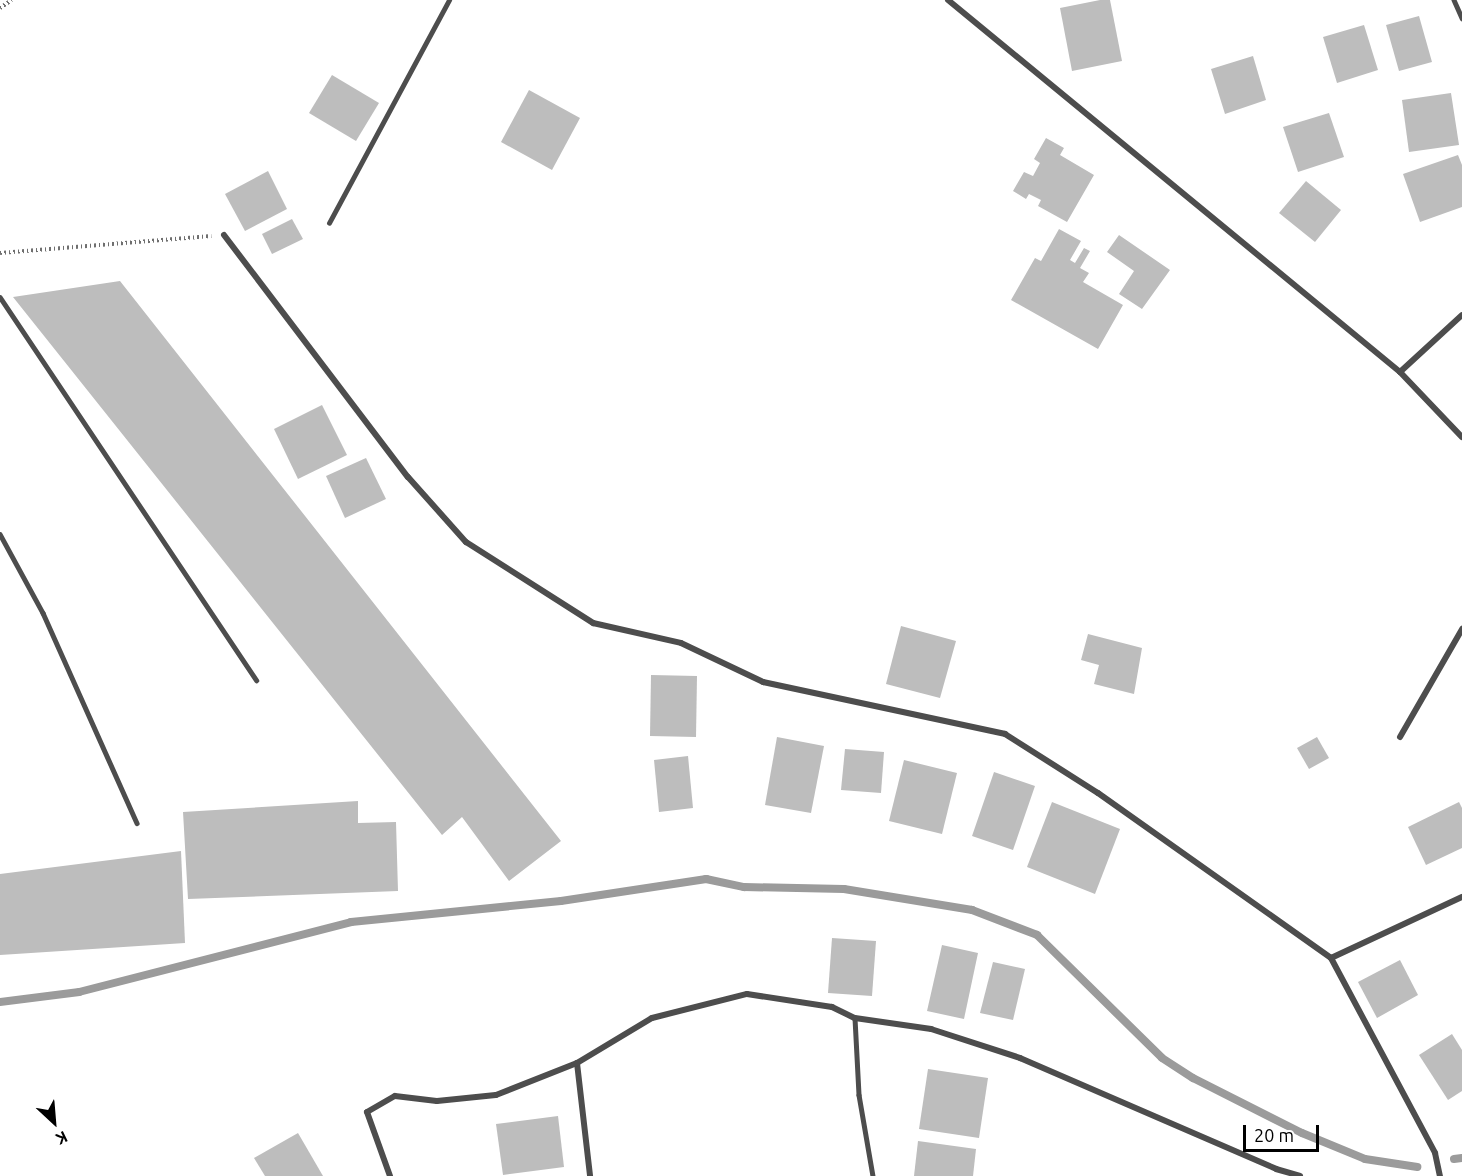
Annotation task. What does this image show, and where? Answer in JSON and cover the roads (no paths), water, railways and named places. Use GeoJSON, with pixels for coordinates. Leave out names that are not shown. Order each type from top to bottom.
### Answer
{"type":"FeatureCollection","features":[{"type":"Feature","properties":{"kind":"street"},"geometry":{"type":"LineString","coordinates":[[948,0],[1400,372],[1462,436]]}},
{"type":"Feature","properties":{"kind":"street"},"geometry":{"type":"LineString","coordinates":[[224,235],[408,477],[466,542],[593,622],[681,643],[763,682],[1005,734],[1098,793],[1331,958],[1435,1153],[1440,1176]]}},
{"type":"Feature","properties":{"kind":"street"},"geometry":{"type":"LineString","coordinates":[[1400,372],[1462,315]]}},
{"type":"Feature","properties":{"kind":"street"},"geometry":{"type":"LineString","coordinates":[[1400,737],[1462,629]]}},
{"type":"Feature","properties":{"kind":"street"},"geometry":{"type":"LineString","coordinates":[[1331,958],[1462,897]]}},
{"type":"Feature","properties":{"kind":"street"},"geometry":{"type":"LineString","coordinates":[[390,1176],[367,1112],[395,1096],[437,1101],[496,1095],[577,1063],[652,1018],[747,994],[832,1007],[855,1018],[931,1029],[1020,1058],[1276,1169],[1300,1176]]}},
{"type":"Feature","properties":{"kind":"street"},"geometry":{"type":"LineString","coordinates":[[577,1063],[590,1176]]}},
{"type":"Feature","properties":{"kind":"lane"},"geometry":{"type":"LineString","coordinates":[[329,223],[449,0]]}},
{"type":"Feature","properties":{"kind":"lane"},"geometry":{"type":"LineString","coordinates":[[1454,0],[1460,8],[1462,18]]}},
{"type":"Feature","properties":{"kind":"lane"},"geometry":{"type":"LineString","coordinates":[[0,297],[256,680]]}},
{"type":"Feature","properties":{"kind":"lane"},"geometry":{"type":"LineString","coordinates":[[0,534],[43,613],[138,823]]}},
{"type":"Feature","properties":{"kind":"lane"},"geometry":{"type":"LineString","coordinates":[[855,1018],[859,1095],[873,1176]]}},
{"type":"Feature","properties":{"kind":"waterway"},"geometry":{"type":"LineString","coordinates":[[0,1002],[79,992],[351,922],[561,901],[706,879],[744,887],[844,889],[972,910],[1037,935],[1162,1058],[1193,1078],[1302,1133],[1365,1159],[1417,1167]]}},
{"type":"Feature","properties":{"kind":"waterway"},"geometry":{"type":"LineString","coordinates":[[1454,1159],[1462,1158]]}}]}
